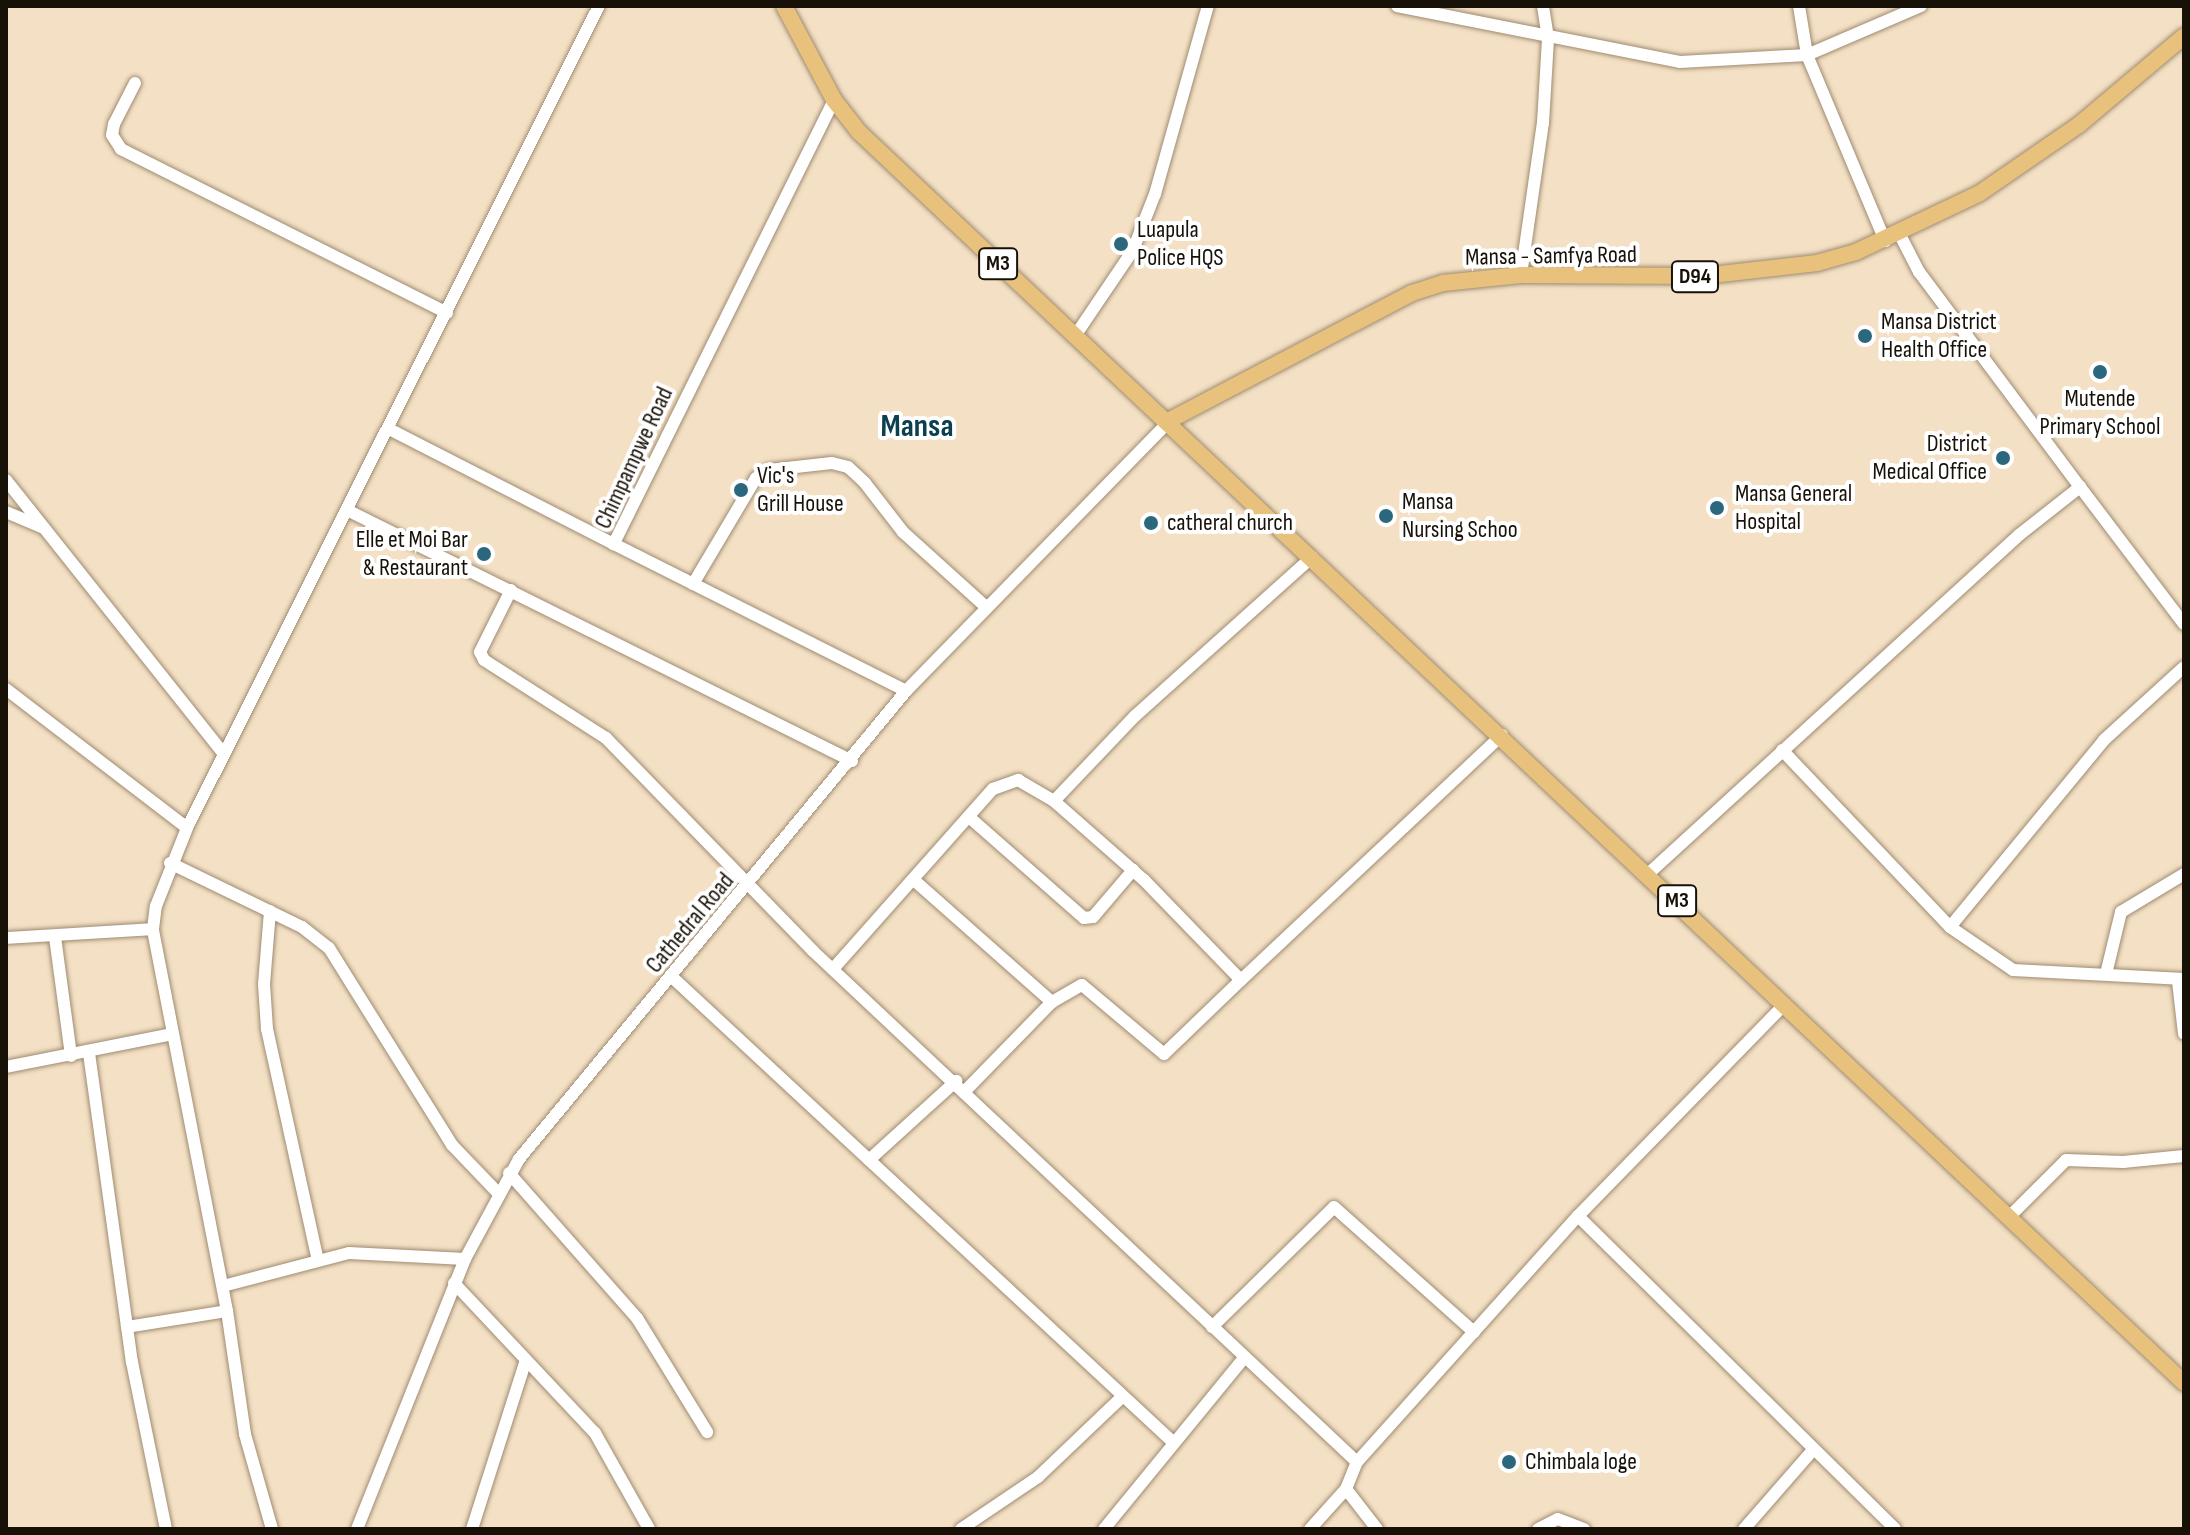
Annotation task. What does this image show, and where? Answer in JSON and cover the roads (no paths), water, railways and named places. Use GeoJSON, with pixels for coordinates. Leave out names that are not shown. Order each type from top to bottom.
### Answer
{"type":"FeatureCollection","features":[{"type":"Feature","properties":{"kind":"main road","name":"M3"},"geometry":{"type":"LineString","coordinates":[[784,6],[834,100],[859,132],[1075,336],[1170,420],[2184,1383]]}},
{"type":"Feature","properties":{"kind":"main road","name":"Mansa - Samfya Road"},"geometry":{"type":"LineString","coordinates":[[1170,420],[1412,293],[1478,277],[1521,275],[1663,279],[1732,274],[1817,263],[1892,238],[2027,162],[2184,36]]}},
{"type":"Feature","properties":{"kind":"street"},"geometry":{"type":"LineString","coordinates":[[272,1529],[245,1434],[223,1286],[153,929],[170,863],[599,6]]}},
{"type":"Feature","properties":{"kind":"street"},"geometry":{"type":"LineString","coordinates":[[1075,336],[1133,250],[1155,194],[1208,6]]}},
{"type":"Feature","properties":{"kind":"street"},"geometry":{"type":"LineString","coordinates":[[1397,6],[1680,62],[1807,55],[1921,6]]}},
{"type":"Feature","properties":{"kind":"street"},"geometry":{"type":"LineString","coordinates":[[1521,275],[1543,123],[1548,38],[1543,6]]}},
{"type":"Feature","properties":{"kind":"street"},"geometry":{"type":"LineString","coordinates":[[1799,6],[1807,55],[1892,238],[2184,624]]}},
{"type":"Feature","properties":{"kind":"street"},"geometry":{"type":"LineString","coordinates":[[135,83],[114,124],[112,135],[121,149],[447,313]]}},
{"type":"Feature","properties":{"kind":"street","name":"Chimpampwe Road"},"geometry":{"type":"LineString","coordinates":[[834,100],[614,544],[906,691]]}},
{"type":"Feature","properties":{"kind":"street","name":"Cathedral Road"},"geometry":{"type":"LineString","coordinates":[[357,1529],[454,1283],[509,1173],[852,761],[906,691],[985,606],[1170,420]]}},
{"type":"Feature","properties":{"kind":"street"},"geometry":{"type":"LineString","coordinates":[[389,429],[614,544]]}},
{"type":"Feature","properties":{"kind":"street"},"geometry":{"type":"LineString","coordinates":[[693,584],[756,478],[769,470],[832,463],[848,467],[865,483],[903,532],[985,606]]}},
{"type":"Feature","properties":{"kind":"street"},"geometry":{"type":"LineString","coordinates":[[6,480],[224,754]]}},
{"type":"Feature","properties":{"kind":"street"},"geometry":{"type":"LineString","coordinates":[[1648,874],[2019,535],[2080,487]]}},
{"type":"Feature","properties":{"kind":"street"},"geometry":{"type":"LineString","coordinates":[[347,510],[852,761]]}},
{"type":"Feature","properties":{"kind":"street"},"geometry":{"type":"LineString","coordinates":[[6,512],[46,529]]}},
{"type":"Feature","properties":{"kind":"street"},"geometry":{"type":"LineString","coordinates":[[1054,801],[1135,716],[1312,557]]}},
{"type":"Feature","properties":{"kind":"street"},"geometry":{"type":"LineString","coordinates":[[511,590],[480,652],[484,660],[606,738],[833,969],[961,1085],[1244,1358],[1357,1462]]}},
{"type":"Feature","properties":{"kind":"street"},"geometry":{"type":"LineString","coordinates":[[1950,927],[2104,740],[2184,667]]}},
{"type":"Feature","properties":{"kind":"street"},"geometry":{"type":"LineString","coordinates":[[6,689],[187,828]]}},
{"type":"Feature","properties":{"kind":"street"},"geometry":{"type":"LineString","coordinates":[[869,1160],[961,1085],[1052,1002],[1085,985],[1164,1054],[1502,735]]}},
{"type":"Feature","properties":{"kind":"street"},"geometry":{"type":"LineString","coordinates":[[1782,750],[1950,927],[2013,970],[2181,980],[2184,1034]]}},
{"type":"Feature","properties":{"kind":"street"},"geometry":{"type":"LineString","coordinates":[[833,969],[915,881],[993,789],[1011,780],[1054,801],[1133,870],[1241,980]]}},
{"type":"Feature","properties":{"kind":"street"},"geometry":{"type":"LineString","coordinates":[[969,817],[1084,918],[1093,917],[1133,870]]}},
{"type":"Feature","properties":{"kind":"street"},"geometry":{"type":"LineString","coordinates":[[170,863],[270,911],[329,948],[452,1145],[497,1192]]}},
{"type":"Feature","properties":{"kind":"street"},"geometry":{"type":"LineString","coordinates":[[2106,974],[2121,912],[2184,874]]}},
{"type":"Feature","properties":{"kind":"street"},"geometry":{"type":"LineString","coordinates":[[915,881],[1052,1002]]}},
{"type":"Feature","properties":{"kind":"street"},"geometry":{"type":"LineString","coordinates":[[270,911],[265,960],[267,1029],[317,1257]]}},
{"type":"Feature","properties":{"kind":"street"},"geometry":{"type":"LineString","coordinates":[[6,938],[153,929]]}},
{"type":"Feature","properties":{"kind":"street"},"geometry":{"type":"LineString","coordinates":[[55,937],[71,1056]]}},
{"type":"Feature","properties":{"kind":"street"},"geometry":{"type":"LineString","coordinates":[[672,977],[1121,1398],[1174,1443]]}},
{"type":"Feature","properties":{"kind":"street"},"geometry":{"type":"LineString","coordinates":[[1310,1529],[1346,1489],[1357,1462],[1578,1216],[1785,1004]]}},
{"type":"Feature","properties":{"kind":"street"},"geometry":{"type":"LineString","coordinates":[[6,1067],[89,1053],[172,1034]]}},
{"type":"Feature","properties":{"kind":"street"},"geometry":{"type":"LineString","coordinates":[[89,1053],[127,1327],[166,1529]]}},
{"type":"Feature","properties":{"kind":"street"},"geometry":{"type":"LineString","coordinates":[[2010,1216],[2066,1160],[2123,1162],[2184,1156]]}},
{"type":"Feature","properties":{"kind":"street"},"geometry":{"type":"LineString","coordinates":[[509,1173],[637,1318],[707,1432]]}},
{"type":"Feature","properties":{"kind":"street"},"geometry":{"type":"LineString","coordinates":[[1212,1327],[1334,1207],[1474,1332]]}},
{"type":"Feature","properties":{"kind":"street"},"geometry":{"type":"LineString","coordinates":[[1578,1216],[1812,1451],[1895,1529]]}},
{"type":"Feature","properties":{"kind":"street"},"geometry":{"type":"LineString","coordinates":[[223,1286],[317,1257],[349,1253],[465,1259]]}},
{"type":"Feature","properties":{"kind":"street"},"geometry":{"type":"LineString","coordinates":[[454,1283],[595,1433],[649,1529]]}},
{"type":"Feature","properties":{"kind":"street"},"geometry":{"type":"LineString","coordinates":[[127,1327],[227,1311]]}},
{"type":"Feature","properties":{"kind":"street"},"geometry":{"type":"LineString","coordinates":[[1104,1529],[1244,1358]]}},
{"type":"Feature","properties":{"kind":"street"},"geometry":{"type":"LineString","coordinates":[[472,1529],[526,1360]]}},
{"type":"Feature","properties":{"kind":"street"},"geometry":{"type":"LineString","coordinates":[[961,1529],[1038,1477],[1121,1398]]}},
{"type":"Feature","properties":{"kind":"street"},"geometry":{"type":"LineString","coordinates":[[1744,1529],[1812,1451]]}},
{"type":"Feature","properties":{"kind":"street"},"geometry":{"type":"LineString","coordinates":[[1346,1489],[1377,1529]]}},
{"type":"Feature","properties":{"kind":"street"},"geometry":{"type":"LineString","coordinates":[[1538,1529],[1558,1519],[1584,1529]]}},
{"type":"Feature","properties":{"kind":"place","name":"Luapula Police HQS"},"geometry":{"type":"Point","coordinates":[1121,244]}},
{"type":"Feature","properties":{"kind":"place","name":"Mansa District Health Office"},"geometry":{"type":"Point","coordinates":[1865,336]}},
{"type":"Feature","properties":{"kind":"place","name":"Mutende Primary School"},"geometry":{"type":"Point","coordinates":[2100,372]}},
{"type":"Feature","properties":{"kind":"place","name":"District Medical Office"},"geometry":{"type":"Point","coordinates":[2003,458]}},
{"type":"Feature","properties":{"kind":"place","name":"Vic's Grill House"},"geometry":{"type":"Point","coordinates":[741,490]}},
{"type":"Feature","properties":{"kind":"place","name":"Mansa General Hospital"},"geometry":{"type":"Point","coordinates":[1717,508]}},
{"type":"Feature","properties":{"kind":"place","name":"Mansa Nursing Schoo"},"geometry":{"type":"Point","coordinates":[1386,516]}},
{"type":"Feature","properties":{"kind":"place","name":"catheral church"},"geometry":{"type":"Point","coordinates":[1151,523]}},
{"type":"Feature","properties":{"kind":"place","name":"Elle et Moi Bar & Restaurant"},"geometry":{"type":"Point","coordinates":[484,554]}},
{"type":"Feature","properties":{"kind":"place","name":"Chimbala loge"},"geometry":{"type":"Point","coordinates":[1509,1462]}},
{"type":"Feature","properties":{"kind":"district","name":"Mansa"},"geometry":{"type":"Point","coordinates":[917,427]}}]}
